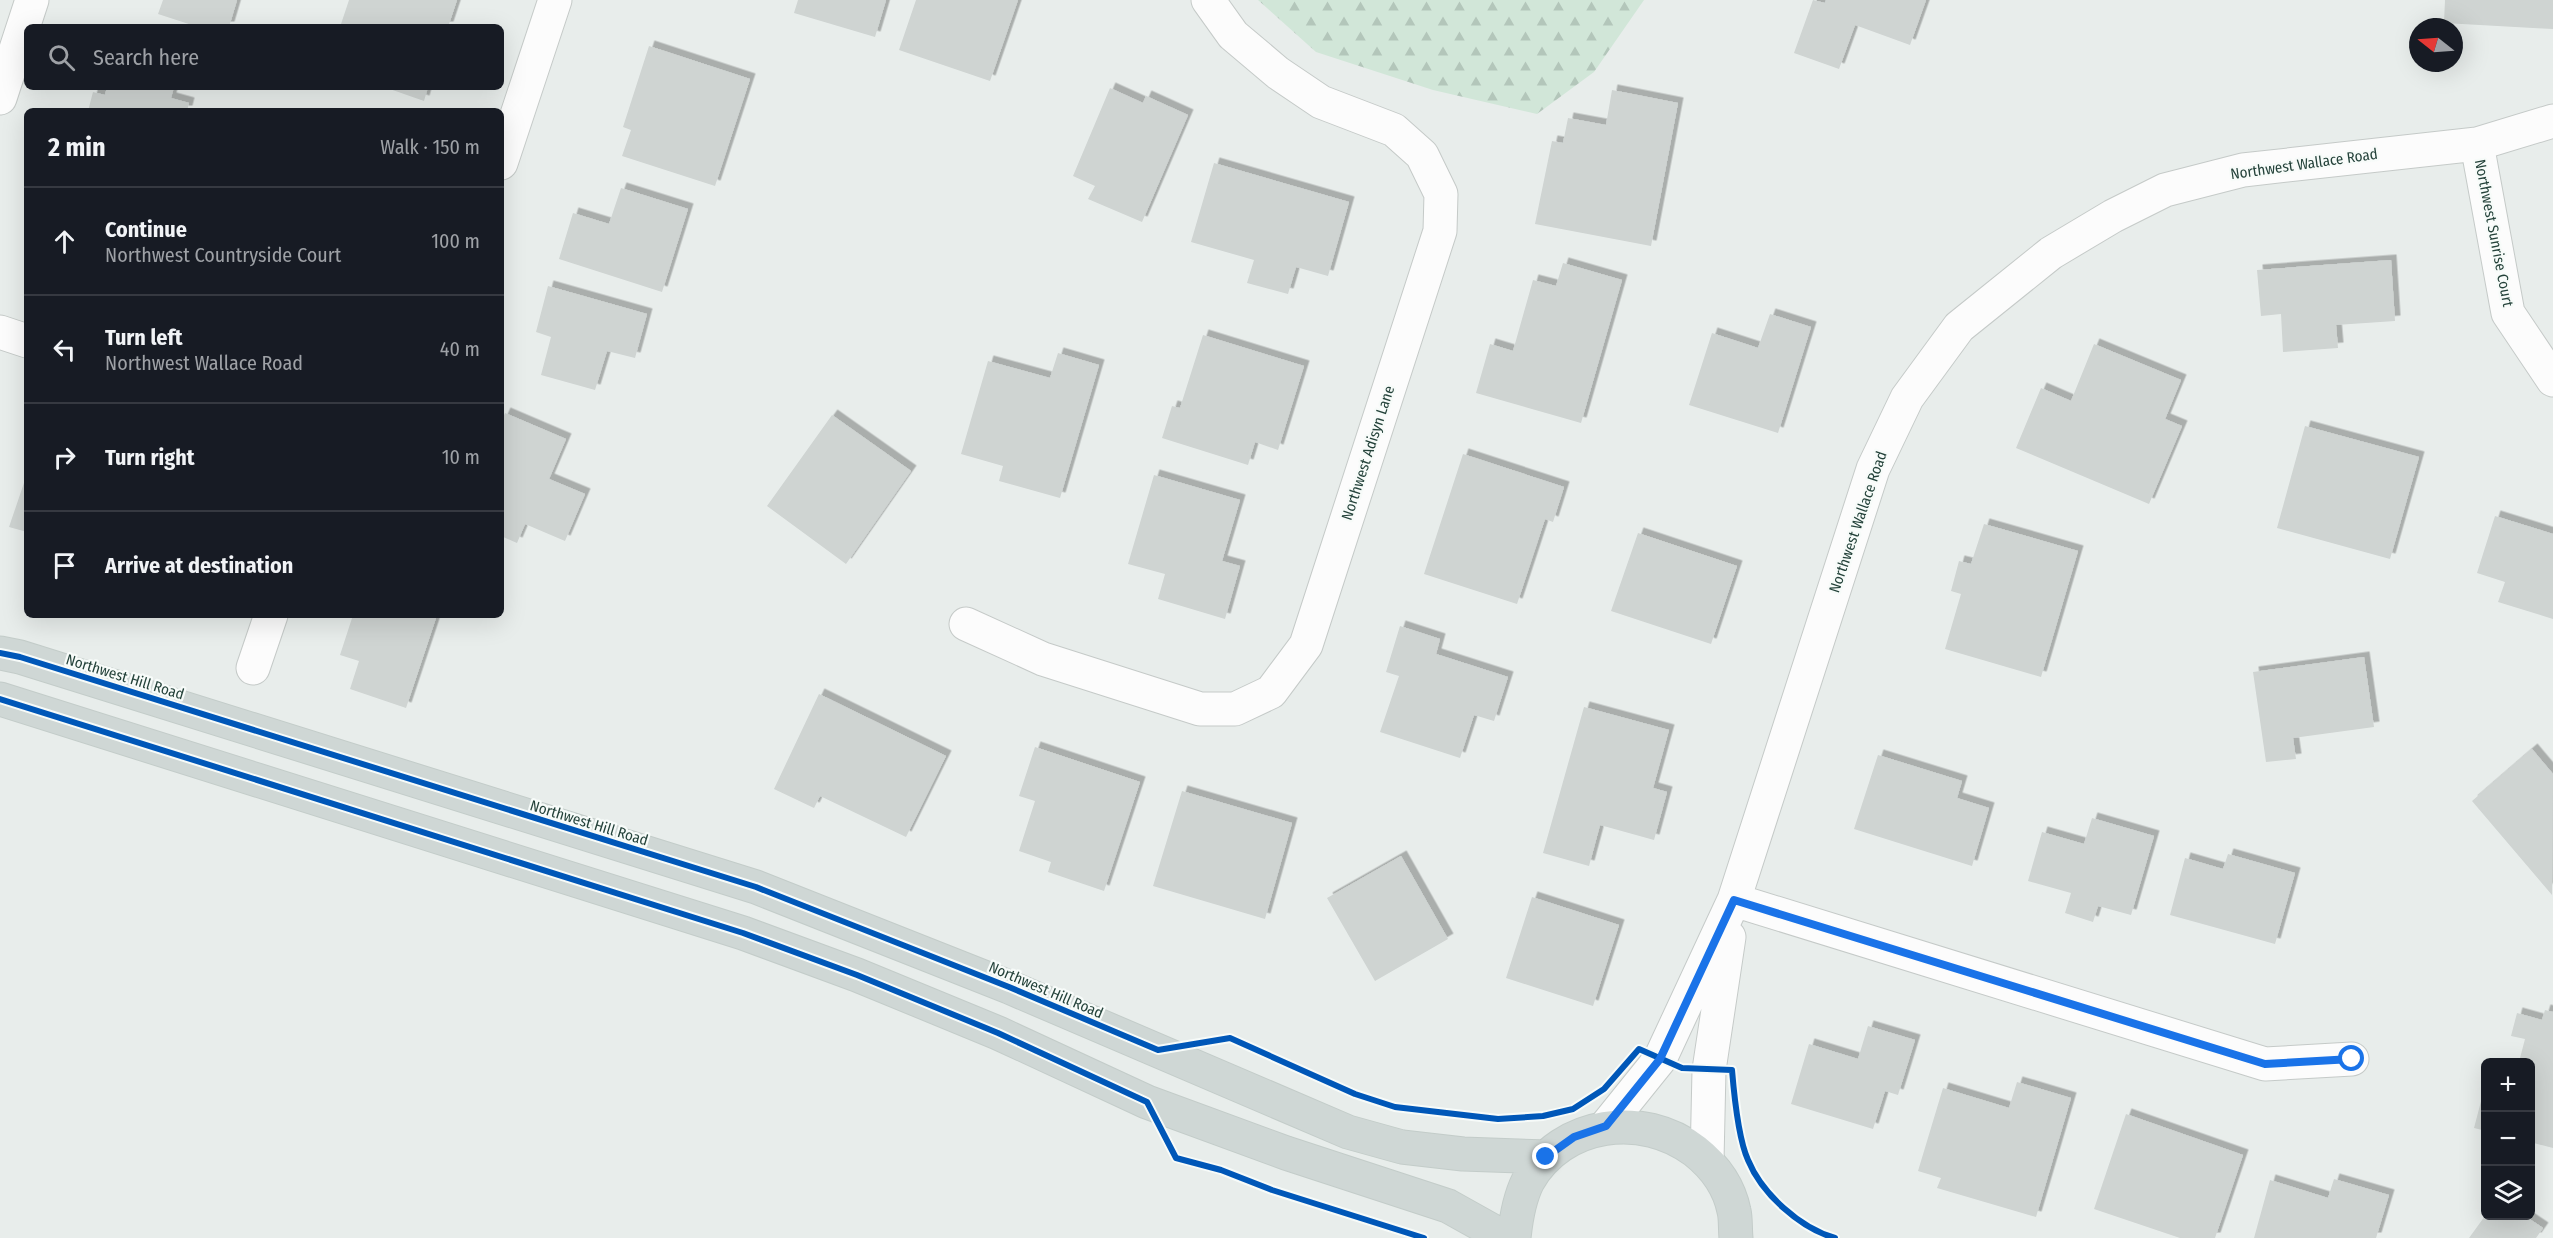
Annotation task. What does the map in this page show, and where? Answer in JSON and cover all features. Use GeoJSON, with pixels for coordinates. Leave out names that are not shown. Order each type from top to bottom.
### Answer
{"type":"FeatureCollection","features":[{"type":"Feature","properties":{"kind":"main road","name":"Northwest Hill Road"},"geometry":{"type":"LineString","coordinates":[[0,653],[20,657],[756,887],[998,983],[1348,1131],[1412,1148],[1464,1154],[1546,1157]]}},
{"type":"Feature","properties":{"kind":"main road"},"geometry":{"type":"LineString","coordinates":[[0,699],[743,933],[857,975],[998,1033],[1147,1102],[1286,1154],[1448,1206],[1491,1230],[1497,1238]]}},
{"type":"Feature","properties":{"kind":"main road"},"geometry":{"type":"LineString","coordinates":[[1514,1238],[1517,1208],[1529,1180],[1546,1157],[1574,1137],[1606,1126],[1643,1126],[1678,1138],[1707,1161],[1724,1184],[1735,1225],[1760,1238]]}},
{"type":"Feature","properties":{"kind":"street"},"geometry":{"type":"LineString","coordinates":[[24,24],[32,0]]}},
{"type":"Feature","properties":{"kind":"street"},"geometry":{"type":"LineString","coordinates":[[504,154],[555,0]]}},
{"type":"Feature","properties":{"kind":"street","name":"Northwest Adisyn Lane"},"geometry":{"type":"LineString","coordinates":[[966,624],[1043,659],[1200,709],[1235,709],[1271,692],[1305,645],[1440,231],[1441,194],[1422,155],[1394,130],[1321,102],[1278,73],[1233,35],[1208,0]]}},
{"type":"Feature","properties":{"kind":"street"},"geometry":{"type":"LineString","coordinates":[[0,98],[24,24]]}},
{"type":"Feature","properties":{"kind":"street","name":"Northwest Wallace Road"},"geometry":{"type":"LineString","coordinates":[[1606,1126],[1660,1059],[1734,900],[1873,470],[1907,398],[1959,327],[2051,253],[2113,216],[2165,190],[2243,170],[2477,144],[2553,122]]}},
{"type":"Feature","properties":{"kind":"street","name":"Northwest Sunrise Court"},"geometry":{"type":"LineString","coordinates":[[2477,144],[2508,313],[2553,380]]}},
{"type":"Feature","properties":{"kind":"street"},"geometry":{"type":"LineString","coordinates":[[0,332],[24,340]]}},
{"type":"Feature","properties":{"kind":"street"},"geometry":{"type":"LineString","coordinates":[[253,668],[270,618]]}},
{"type":"Feature","properties":{"kind":"street"},"geometry":{"type":"LineString","coordinates":[[1734,900],[2265,1064],[2352,1059]]}},
{"type":"Feature","properties":{"kind":"street","name":"Northwest Wallace Road"},"geometry":{"type":"LineString","coordinates":[[1707,1161],[1709,1070],[1734,900]]}},
{"type":"Feature","properties":{"kind":"green space"},"geometry":{"type":"Polygon","coordinates":[[[1258,0],[1644,0],[1594,72],[1537,114],[1433,90],[1316,52],[1258,0]]]}},
{"type":"Feature","properties":{"kind":"building"},"geometry":{"type":"Polygon","coordinates":[[[163,0],[237,0],[230,24],[189,24],[158,14],[163,0]]]}},
{"type":"Feature","properties":{"kind":"building"},"geometry":{"type":"Polygon","coordinates":[[[349,0],[457,0],[449,24],[341,24],[349,0]]]}},
{"type":"Feature","properties":{"kind":"building"},"geometry":{"type":"Polygon","coordinates":[[[798,0],[886,0],[875,37],[794,13],[798,0]]]}},
{"type":"Feature","properties":{"kind":"building"},"geometry":{"type":"Polygon","coordinates":[[[916,0],[1018,0],[990,81],[899,50],[916,0]]]}},
{"type":"Feature","properties":{"kind":"building"},"geometry":{"type":"Polygon","coordinates":[[[1813,0],[1825,3],[1826,0],[1926,0],[1910,45],[1855,25],[1839,69],[1794,53],[1813,0]]]}},
{"type":"Feature","properties":{"kind":"building"},"geometry":{"type":"Polygon","coordinates":[[[2445,0],[2553,0],[2553,29],[2463,24],[2463,18],[2444,18],[2445,0]]]}},
{"type":"Feature","properties":{"kind":"building"},"geometry":{"type":"Polygon","coordinates":[[[649,46],[750,79],[715,186],[622,156],[631,130],[623,127],[649,46]]]}},
{"type":"Feature","properties":{"kind":"building"},"geometry":{"type":"Polygon","coordinates":[[[1110,88],[1143,103],[1146,96],[1188,115],[1142,222],[1088,199],[1095,186],[1073,176],[1110,88]]]}},
{"type":"Feature","properties":{"kind":"building"},"geometry":{"type":"Polygon","coordinates":[[[106,90],[173,90],[171,98],[189,103],[188,108],[89,108],[93,92],[105,95],[106,90]]]}},
{"type":"Feature","properties":{"kind":"building"},"geometry":{"type":"Polygon","coordinates":[[[393,90],[427,90],[424,101],[393,90]]]}},
{"type":"Feature","properties":{"kind":"building"},"geometry":{"type":"Polygon","coordinates":[[[1612,90],[1678,103],[1651,246],[1535,224],[1552,141],[1563,143],[1568,118],[1606,125],[1612,90]]]}},
{"type":"Feature","properties":{"kind":"building"},"geometry":{"type":"Polygon","coordinates":[[[1214,163],[1349,202],[1328,276],[1296,267],[1288,294],[1247,283],[1254,260],[1191,242],[1214,163]]]}},
{"type":"Feature","properties":{"kind":"building"},"geometry":{"type":"Polygon","coordinates":[[[621,188],[688,209],[662,292],[559,259],[573,213],[609,224],[621,188]]]}},
{"type":"Feature","properties":{"kind":"building"},"geometry":{"type":"Polygon","coordinates":[[[2391,260],[2395,321],[2336,325],[2338,348],[2283,352],[2281,314],[2261,316],[2257,270],[2391,260]]]}},
{"type":"Feature","properties":{"kind":"building"},"geometry":{"type":"Polygon","coordinates":[[[1563,263],[1622,280],[1581,423],[1476,393],[1490,344],[1513,351],[1533,280],[1556,286],[1563,263]]]}},
{"type":"Feature","properties":{"kind":"building"},"geometry":{"type":"Polygon","coordinates":[[[548,286],[647,314],[635,358],[607,351],[595,390],[541,375],[551,337],[536,332],[548,286]]]}},
{"type":"Feature","properties":{"kind":"building"},"geometry":{"type":"Polygon","coordinates":[[[1770,314],[1811,327],[1778,433],[1689,405],[1712,333],[1758,348],[1770,314]]]}},
{"type":"Feature","properties":{"kind":"building"},"geometry":{"type":"Polygon","coordinates":[[[1203,335],[1304,366],[1278,450],[1255,442],[1248,465],[1162,438],[1172,406],[1180,408],[1203,335]]]}},
{"type":"Feature","properties":{"kind":"building"},"geometry":{"type":"Polygon","coordinates":[[[2094,344],[2181,380],[2165,419],[2182,426],[2149,504],[2016,448],[2041,388],[2071,401],[2094,344]]]}},
{"type":"Feature","properties":{"kind":"building"},"geometry":{"type":"Polygon","coordinates":[[[1058,353],[1099,365],[1060,498],[999,481],[1003,466],[961,454],[988,361],[1050,378],[1058,353]]]}},
{"type":"Feature","properties":{"kind":"building"},"geometry":{"type":"Polygon","coordinates":[[[505,413],[566,439],[549,479],[585,494],[565,541],[525,524],[517,543],[504,537],[505,413]]]}},
{"type":"Feature","properties":{"kind":"building"},"geometry":{"type":"Polygon","coordinates":[[[832,415],[911,471],[846,564],[767,506],[832,415]]]}},
{"type":"Feature","properties":{"kind":"building"},"geometry":{"type":"Polygon","coordinates":[[[2305,426],[2419,457],[2390,559],[2277,528],[2305,426]]]}},
{"type":"Feature","properties":{"kind":"building"},"geometry":{"type":"Polygon","coordinates":[[[1463,454],[1564,487],[1553,522],[1545,519],[1517,604],[1424,574],[1463,454]]]}},
{"type":"Feature","properties":{"kind":"building"},"geometry":{"type":"Polygon","coordinates":[[[1154,475],[1240,500],[1222,561],[1240,566],[1225,619],[1158,599],[1165,574],[1128,564],[1154,475]]]}},
{"type":"Feature","properties":{"kind":"building"},"geometry":{"type":"Polygon","coordinates":[[[24,483],[24,531],[9,527],[24,483]]]}},
{"type":"Feature","properties":{"kind":"building"},"geometry":{"type":"Polygon","coordinates":[[[2495,516],[2553,534],[2553,619],[2498,602],[2505,582],[2477,573],[2495,516]]]}},
{"type":"Feature","properties":{"kind":"building"},"geometry":{"type":"Polygon","coordinates":[[[1984,524],[2078,551],[2041,677],[1945,649],[1961,594],[1951,591],[1959,561],[1971,564],[1984,524]]]}},
{"type":"Feature","properties":{"kind":"building"},"geometry":{"type":"Polygon","coordinates":[[[1638,533],[1737,566],[1711,644],[1611,611],[1638,533]]]}},
{"type":"Feature","properties":{"kind":"building"},"geometry":{"type":"Polygon","coordinates":[[[352,618],[436,618],[406,708],[350,689],[359,661],[340,655],[352,618]]]}},
{"type":"Feature","properties":{"kind":"building"},"geometry":{"type":"Polygon","coordinates":[[[1400,626],[1440,639],[1436,654],[1508,677],[1494,721],[1474,715],[1460,758],[1380,732],[1399,676],[1386,672],[1400,626]]]}},
{"type":"Feature","properties":{"kind":"building"},"geometry":{"type":"Polygon","coordinates":[[[2364,657],[2374,727],[2293,738],[2296,759],[2266,762],[2253,672],[2364,657]]]}},
{"type":"Feature","properties":{"kind":"building"},"geometry":{"type":"Polygon","coordinates":[[[819,694],[946,756],[906,837],[820,796],[814,808],[774,789],[819,694]]]}},
{"type":"Feature","properties":{"kind":"building"},"geometry":{"type":"Polygon","coordinates":[[[1584,707],[1669,730],[1653,788],[1667,792],[1654,840],[1600,825],[1589,866],[1543,853],[1584,707]]]}},
{"type":"Feature","properties":{"kind":"building"},"geometry":{"type":"Polygon","coordinates":[[[1035,747],[1140,782],[1104,891],[1048,872],[1051,862],[1019,851],[1035,801],[1019,796],[1035,747]]]}},
{"type":"Feature","properties":{"kind":"building"},"geometry":{"type":"Polygon","coordinates":[[[2532,749],[2553,774],[2552,895],[2472,801],[2532,749]]]}},
{"type":"Feature","properties":{"kind":"building"},"geometry":{"type":"Polygon","coordinates":[[[1878,755],[1962,781],[1957,798],[1989,808],[1972,866],[1854,829],[1878,755]]]}},
{"type":"Feature","properties":{"kind":"building"},"geometry":{"type":"Polygon","coordinates":[[[1182,791],[1292,823],[1265,919],[1153,886],[1182,791]]]}},
{"type":"Feature","properties":{"kind":"building"},"geometry":{"type":"Polygon","coordinates":[[[2092,818],[2154,836],[2131,915],[2098,906],[2093,922],[2065,913],[2071,893],[2028,881],[2042,832],[2084,844],[2092,818]]]}},
{"type":"Feature","properties":{"kind":"building"},"geometry":{"type":"Polygon","coordinates":[[[2228,854],[2295,873],[2275,944],[2170,915],[2185,858],[2223,869],[2228,854]]]}},
{"type":"Feature","properties":{"kind":"building"},"geometry":{"type":"Polygon","coordinates":[[[1401,856],[1448,939],[1375,981],[1327,898],[1401,856]]]}},
{"type":"Feature","properties":{"kind":"building"},"geometry":{"type":"Polygon","coordinates":[[[1532,897],[1619,925],[1593,1006],[1506,978],[1532,897]]]}},
{"type":"Feature","properties":{"kind":"building"},"geometry":{"type":"Polygon","coordinates":[[[2545,1010],[2553,1012],[2553,1148],[2535,1143],[2535,1058],[2520,1058],[2525,1039],[2511,1036],[2517,1013],[2542,1020],[2545,1010]]]}},
{"type":"Feature","properties":{"kind":"building"},"geometry":{"type":"Polygon","coordinates":[[[1868,1026],[1915,1040],[1898,1095],[1885,1091],[1873,1129],[1791,1104],[1809,1044],[1858,1059],[1868,1026]]]}},
{"type":"Feature","properties":{"kind":"building"},"geometry":{"type":"Polygon","coordinates":[[[2017,1082],[2071,1098],[2036,1217],[1937,1188],[1941,1178],[1918,1171],[1943,1088],[2009,1108],[2017,1082]]]}},
{"type":"Feature","properties":{"kind":"building"},"geometry":{"type":"Polygon","coordinates":[[[2481,1101],[2481,1130],[2474,1128],[2481,1101]]]}},
{"type":"Feature","properties":{"kind":"building"},"geometry":{"type":"Polygon","coordinates":[[[2126,1114],[2243,1155],[2215,1238],[2180,1238],[2094,1209],[2126,1114]]]}},
{"type":"Feature","properties":{"kind":"building"},"geometry":{"type":"Polygon","coordinates":[[[2334,1179],[2389,1195],[2376,1238],[2254,1238],[2270,1180],[2328,1198],[2334,1179]]]}},
{"type":"Feature","properties":{"kind":"building"},"geometry":{"type":"Polygon","coordinates":[[[2482,1220],[2531,1220],[2543,1228],[2536,1238],[2469,1238],[2482,1220]]]}},
{"type":"Feature","properties":{"kind":"cycle path"},"geometry":{"type":"LineString","coordinates":[[0,653],[20,657],[756,887],[1009,987],[1158,1050],[1230,1038],[1355,1094],[1395,1107],[1498,1119],[1543,1116],[1573,1109],[1604,1089],[1639,1049],[1682,1068],[1732,1070],[1742,1140],[1754,1173],[1772,1197],[1796,1218],[1835,1238]]}},
{"type":"Feature","properties":{"kind":"cycle path"},"geometry":{"type":"LineString","coordinates":[[0,699],[743,933],[857,975],[998,1033],[1147,1102],[1176,1158],[1221,1170],[1272,1190],[1424,1238]]}},
{"type":"Feature","properties":{"kind":"route"},"geometry":{"type":"LineString","coordinates":[[1546,1157],[1574,1137],[1606,1126],[1660,1059],[1734,900],[2265,1064],[2352,1059]]}}]}
